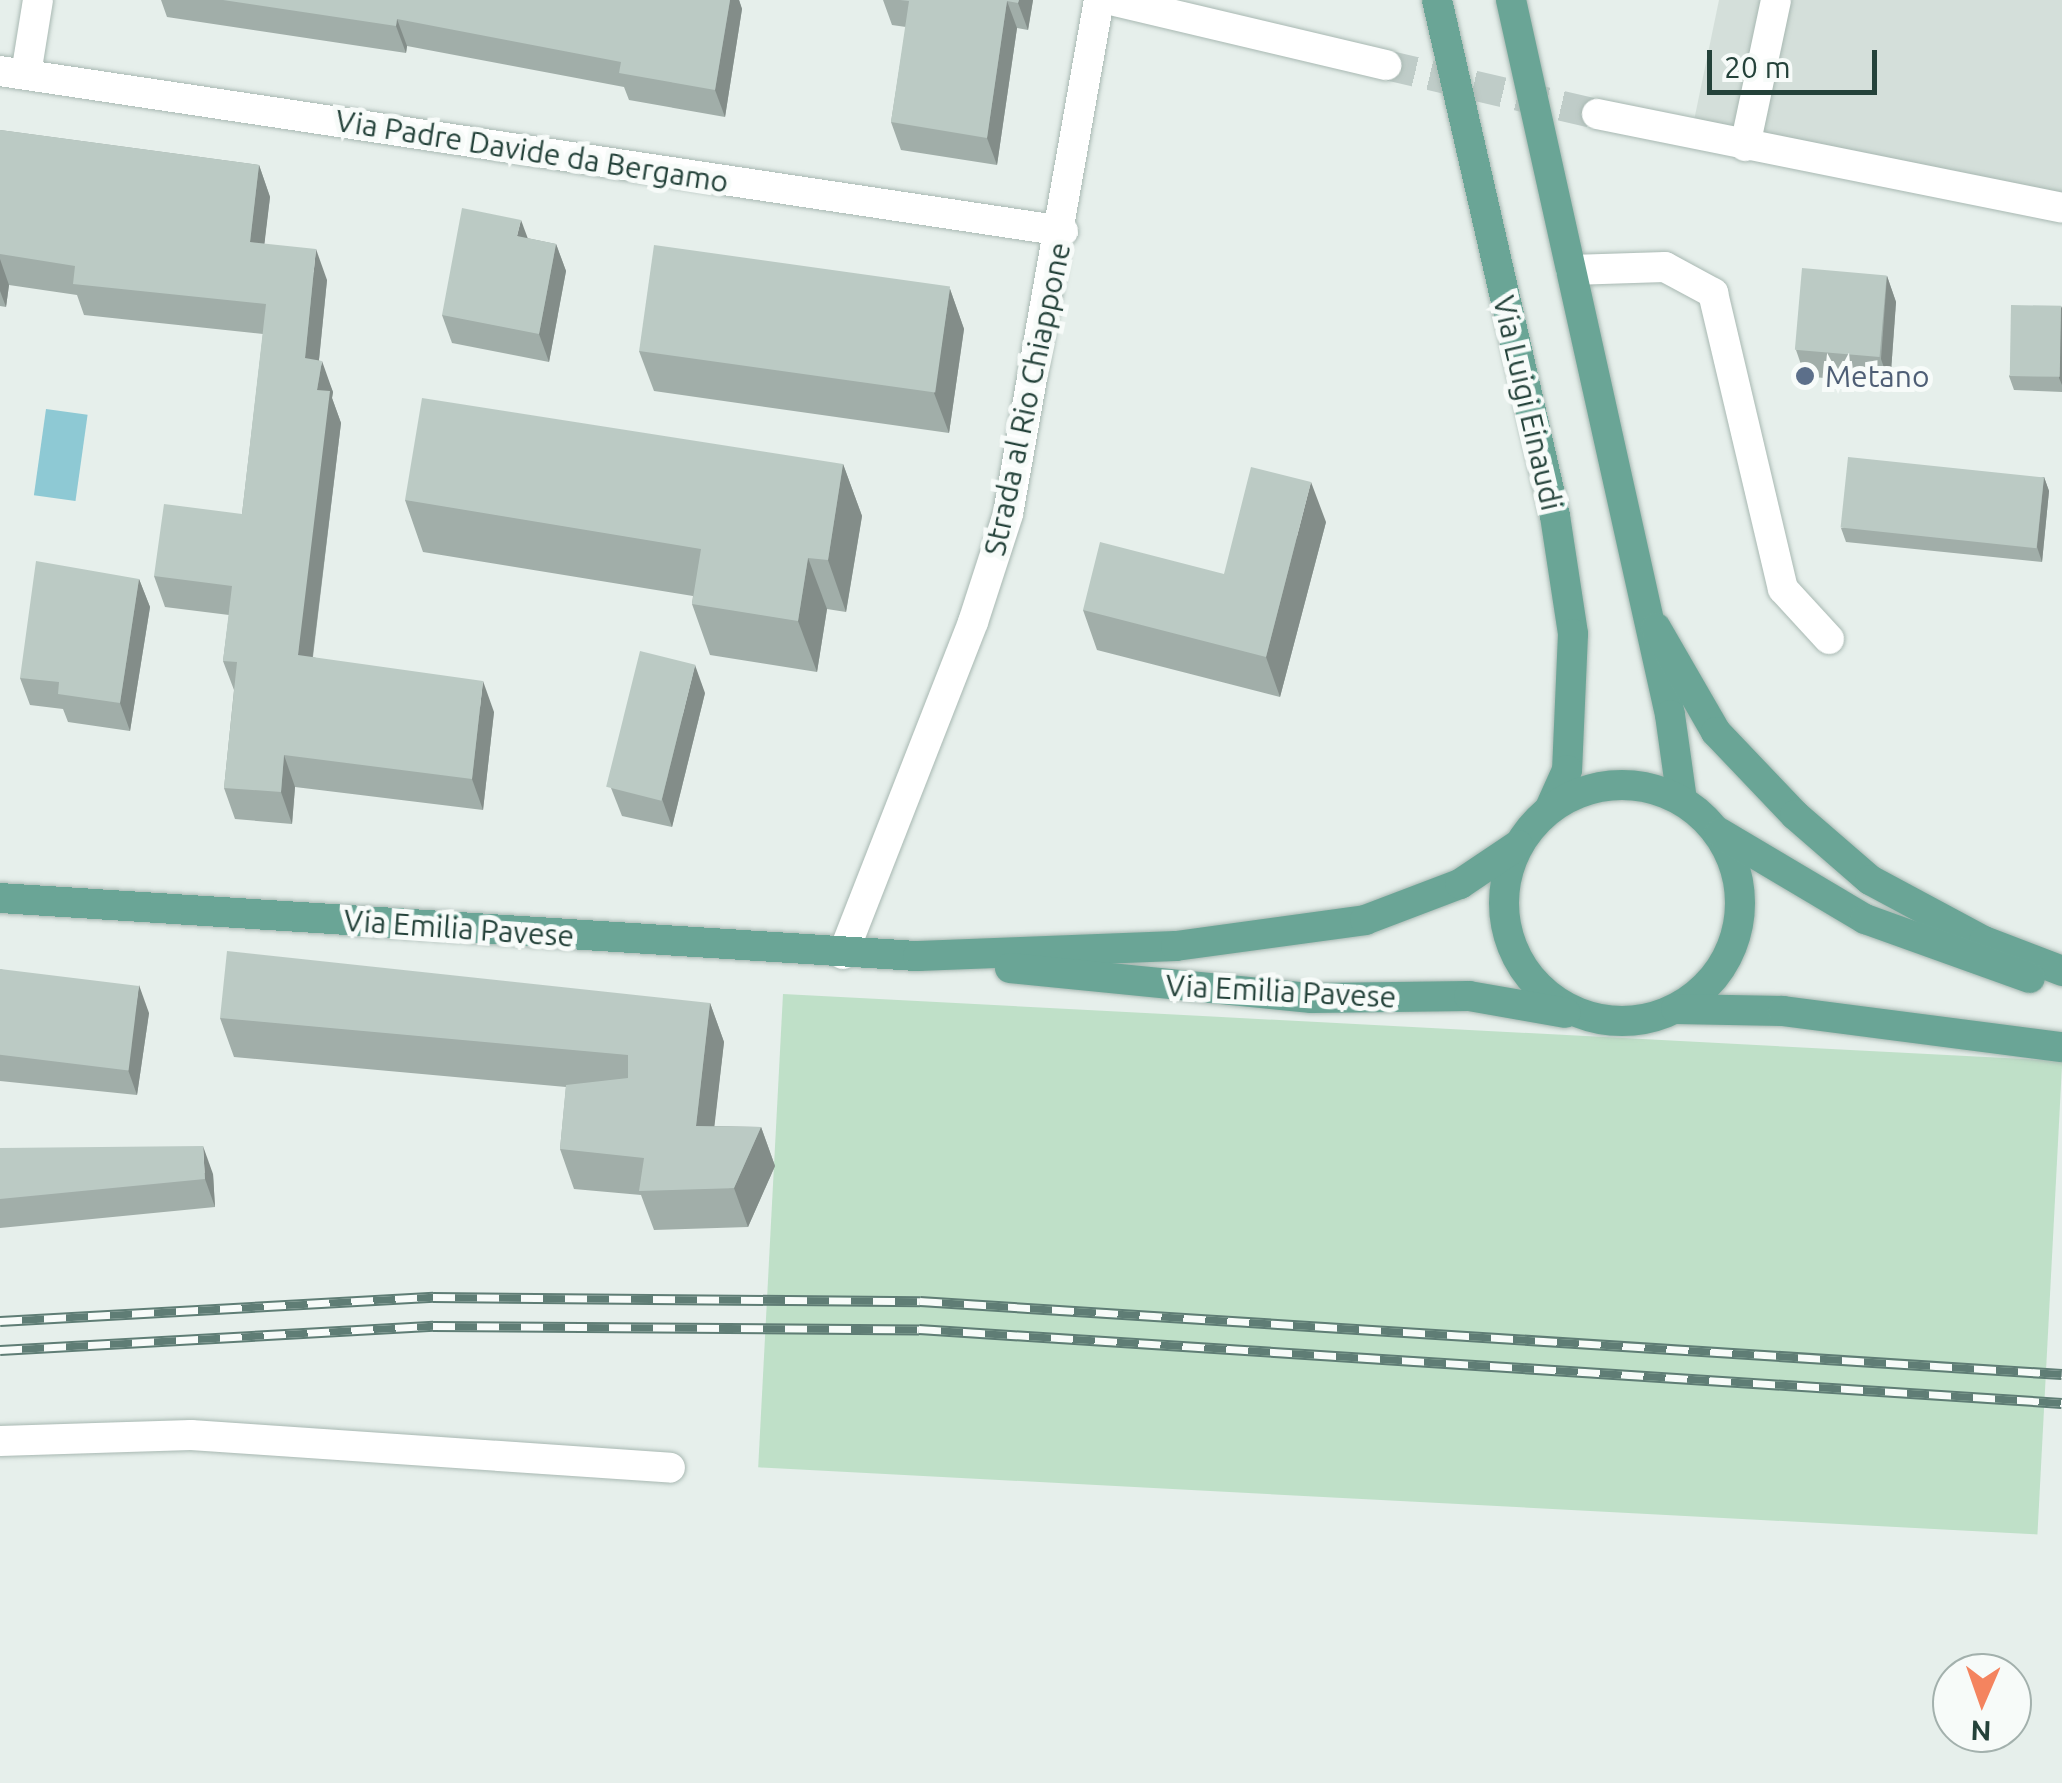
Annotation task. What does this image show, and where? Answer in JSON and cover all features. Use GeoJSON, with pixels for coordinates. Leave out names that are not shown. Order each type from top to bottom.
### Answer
{"type":"FeatureCollection","features":[{"type":"Feature","properties":{"kind":"main road","name":"Via Luigi Einaudi"},"geometry":{"type":"LineString","coordinates":[[1437,0],[1554,516],[1573,634],[1567,770],[1550,808]]}},
{"type":"Feature","properties":{"kind":"main road"},"geometry":{"type":"LineString","coordinates":[[1511,0],[1682,800]]}},
{"type":"Feature","properties":{"kind":"main road"},"geometry":{"type":"LineString","coordinates":[[1645,613],[1716,732],[1810,828],[1870,880],[1984,941],[2062,970]]}},
{"type":"Feature","properties":{"kind":"main road"},"geometry":{"type":"LineString","coordinates":[[2062,986],[1932,948],[1865,919],[1718,832],[1682,800],[1650,787],[1615,784],[1581,791],[1550,808],[1518,844],[1503,894],[1511,945],[1539,988],[1584,1016],[1614,1022],[1676,1009],[1783,1011],[2062,1047]]}},
{"type":"Feature","properties":{"kind":"main road"},"geometry":{"type":"LineString","coordinates":[[1676,1009],[1716,976],[1739,930],[1734,862],[1718,832]]}},
{"type":"Feature","properties":{"kind":"main road","name":"Via Emilia Pavese"},"geometry":{"type":"LineString","coordinates":[[0,898],[918,956],[1176,946],[1365,920],[1460,884],[1518,844]]}},
{"type":"Feature","properties":{"kind":"main road","name":"Via Emilia Pavese"},"geometry":{"type":"LineString","coordinates":[[918,956],[1312,998],[1469,996],[1584,1016]]}},
{"type":"Feature","properties":{"kind":"street"},"geometry":{"type":"LineString","coordinates":[[13,72],[38,0]]}},
{"type":"Feature","properties":{"kind":"street","name":"Strada al Rio Chiappone"},"geometry":{"type":"LineString","coordinates":[[843,954],[974,622],[1008,514],[1063,231],[1099,0]]}},
{"type":"Feature","properties":{"kind":"street"},"geometry":{"type":"LineString","coordinates":[[1111,0],[1386,65]]}},
{"type":"Feature","properties":{"kind":"street"},"geometry":{"type":"LineString","coordinates":[[1745,146],[1776,0]]}},
{"type":"Feature","properties":{"kind":"street","name":"Via Padre Davide da Bergamo"},"geometry":{"type":"LineString","coordinates":[[13,72],[1063,231]]}},
{"type":"Feature","properties":{"kind":"street"},"geometry":{"type":"LineString","coordinates":[[1598,114],[2062,208]]}},
{"type":"Feature","properties":{"kind":"street"},"geometry":{"type":"LineString","coordinates":[[1571,270],[1665,267],[1714,294],[1783,588],[1829,640]]}},
{"type":"Feature","properties":{"kind":"street"},"geometry":{"type":"LineString","coordinates":[[0,1441],[191,1435],[670,1468]]}},
{"type":"Feature","properties":{"kind":"shaded area"},"geometry":{"type":"Polygon","coordinates":[[[1719,0],[2062,0],[2062,208],[1691,135],[1719,0]]]}},
{"type":"Feature","properties":{"kind":"green space"},"geometry":{"type":"Polygon","coordinates":[[[783,994],[2062,1061],[2037,1534],[758,1467],[783,994]]]}},
{"type":"Feature","properties":{"kind":"water"},"geometry":{"type":"Polygon","coordinates":[[[46,409],[88,415],[75,501],[34,495],[46,409]]]}},
{"type":"Feature","properties":{"kind":"building"},"geometry":{"type":"Polygon","coordinates":[[[223,0],[730,0],[715,90],[619,73],[621,62],[397,19],[396,26],[223,0]]]}},
{"type":"Feature","properties":{"kind":"building"},"geometry":{"type":"Polygon","coordinates":[[[900,0],[1019,0],[1007,1],[987,138],[891,122],[909,1],[900,0]]]}},
{"type":"Feature","properties":{"kind":"building"},"geometry":{"type":"Polygon","coordinates":[[[0,130],[259,165],[250,242],[316,249],[305,358],[322,361],[317,390],[330,391],[298,655],[483,681],[472,779],[284,755],[281,792],[224,788],[237,662],[223,661],[232,586],[154,576],[164,504],[242,514],[266,304],[73,284],[75,266],[0,254],[0,130]]]}},
{"type":"Feature","properties":{"kind":"building"},"geometry":{"type":"Polygon","coordinates":[[[462,208],[521,220],[517,236],[556,244],[539,334],[442,315],[462,208]]]}},
{"type":"Feature","properties":{"kind":"building"},"geometry":{"type":"Polygon","coordinates":[[[654,245],[950,287],[935,393],[639,351],[654,245]]]}},
{"type":"Feature","properties":{"kind":"building"},"geometry":{"type":"Polygon","coordinates":[[[1802,268],[1887,275],[1880,357],[1795,350],[1802,268]]]}},
{"type":"Feature","properties":{"kind":"building"},"geometry":{"type":"Polygon","coordinates":[[[2011,305],[2061,306],[2060,377],[2010,376],[2011,305]]]}},
{"type":"Feature","properties":{"kind":"building"},"geometry":{"type":"Polygon","coordinates":[[[422,398],[843,464],[828,560],[808,558],[798,621],[692,604],[701,549],[405,500],[422,398]]]}},
{"type":"Feature","properties":{"kind":"building"},"geometry":{"type":"Polygon","coordinates":[[[1848,457],[2044,478],[2036,548],[1841,528],[1848,457]]]}},
{"type":"Feature","properties":{"kind":"building"},"geometry":{"type":"Polygon","coordinates":[[[1251,467],[1311,482],[1266,657],[1083,610],[1100,542],[1224,574],[1251,467]]]}},
{"type":"Feature","properties":{"kind":"building"},"geometry":{"type":"Polygon","coordinates":[[[36,561],[139,579],[120,703],[58,694],[59,682],[20,678],[36,561]]]}},
{"type":"Feature","properties":{"kind":"building"},"geometry":{"type":"Polygon","coordinates":[[[640,651],[695,665],[661,801],[606,787],[640,651]]]}},
{"type":"Feature","properties":{"kind":"building"},"geometry":{"type":"Polygon","coordinates":[[[227,951],[710,1003],[696,1126],[761,1127],[734,1188],[639,1191],[644,1158],[560,1149],[566,1085],[628,1078],[628,1055],[220,1018],[227,951]]]}},
{"type":"Feature","properties":{"kind":"building"},"geometry":{"type":"Polygon","coordinates":[[[0,969],[139,986],[129,1070],[0,1055],[0,969]]]}},
{"type":"Feature","properties":{"kind":"building"},"geometry":{"type":"Polygon","coordinates":[[[203,1146],[205,1179],[0,1199],[0,1148],[203,1146]]]}},
{"type":"Feature","properties":{"kind":"tunnel"},"geometry":{"type":"LineString","coordinates":[[1386,65],[1597,114]]}},
{"type":"Feature","properties":{"kind":"railway"},"geometry":{"type":"LineString","coordinates":[[0,1321],[433,1297],[920,1301],[2062,1374]]}},
{"type":"Feature","properties":{"kind":"railway"},"geometry":{"type":"LineString","coordinates":[[0,1350],[433,1326],[919,1329],[2062,1403]]}},
{"type":"Feature","properties":{"kind":"place","name":"Metano"},"geometry":{"type":"Point","coordinates":[1805,376]}}]}
